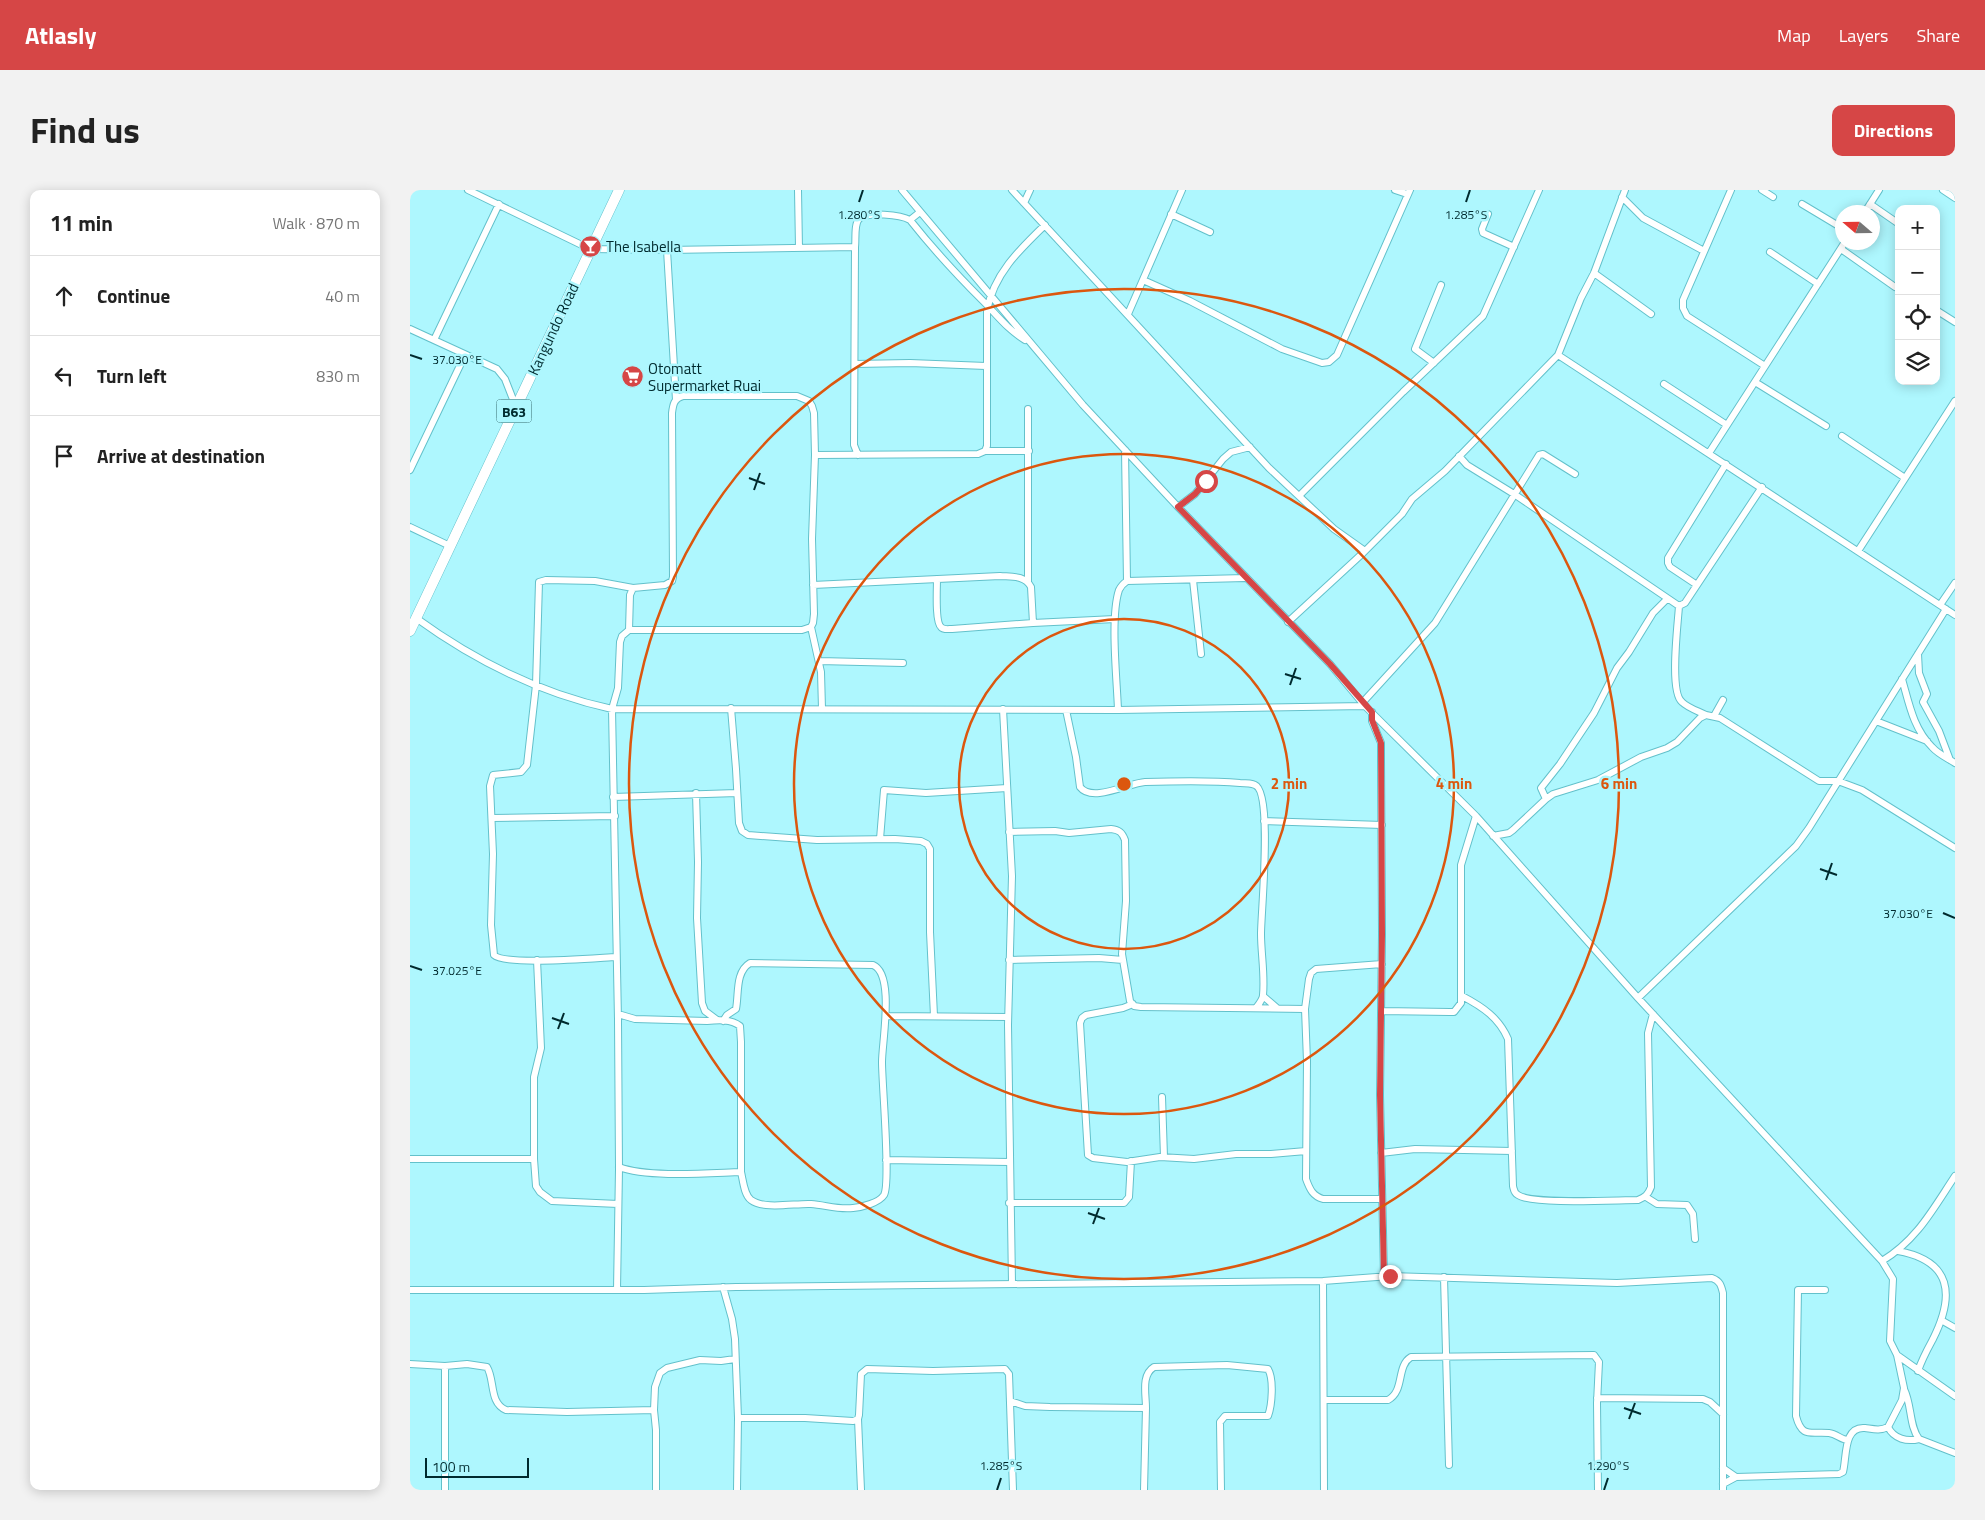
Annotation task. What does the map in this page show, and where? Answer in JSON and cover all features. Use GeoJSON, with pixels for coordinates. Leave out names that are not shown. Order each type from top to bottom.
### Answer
{"type":"FeatureCollection","features":[{"type":"Feature","properties":{"kind":"highway","name":"Kangundo Road"},"geometry":{"type":"LineString","coordinates":[[410,631],[619,190]]}},
{"type":"Feature","properties":{"kind":"street"},"geometry":{"type":"LineString","coordinates":[[468,190],[590,249],[667,250],[855,246]]}},
{"type":"Feature","properties":{"kind":"street"},"geometry":{"type":"LineString","coordinates":[[798,190],[799,248]]}},
{"type":"Feature","properties":{"kind":"street"},"geometry":{"type":"LineString","coordinates":[[902,190],[1083,405],[1245,578],[1259,590],[1330,664],[1364,704],[1476,816],[1638,998],[1882,1261],[1893,1280],[1890,1341],[1897,1355],[1904,1388],[1910,1404],[1913,1427],[1919,1439],[1955,1454]]}},
{"type":"Feature","properties":{"kind":"street"},"geometry":{"type":"LineString","coordinates":[[1012,190],[1269,468],[1334,530],[1365,551]]}},
{"type":"Feature","properties":{"kind":"street"},"geometry":{"type":"LineString","coordinates":[[1024,202],[1030,190]]}},
{"type":"Feature","properties":{"kind":"street"},"geometry":{"type":"LineString","coordinates":[[1128,314],[1182,190]]}},
{"type":"Feature","properties":{"kind":"street"},"geometry":{"type":"LineString","coordinates":[[1143,280],[1198,305],[1282,349],[1322,363],[1329,362],[1337,355],[1409,192],[1395,190]]}},
{"type":"Feature","properties":{"kind":"street"},"geometry":{"type":"LineString","coordinates":[[1299,496],[1483,316],[1539,190]]}},
{"type":"Feature","properties":{"kind":"street"},"geometry":{"type":"LineString","coordinates":[[1288,622],[1365,551],[1402,514],[1412,499],[1445,471],[1558,355],[1594,273],[1625,190]]}},
{"type":"Feature","properties":{"kind":"street"},"geometry":{"type":"LineString","coordinates":[[1731,190],[1683,300],[1683,308],[1687,316],[1765,366]]}},
{"type":"Feature","properties":{"kind":"street"},"geometry":{"type":"LineString","coordinates":[[1762,190],[1773,197]]}},
{"type":"Feature","properties":{"kind":"street"},"geometry":{"type":"LineString","coordinates":[[1879,190],[1870,204],[1895,221]]}},
{"type":"Feature","properties":{"kind":"street"},"geometry":{"type":"LineString","coordinates":[[1943,190],[1955,198]]}},
{"type":"Feature","properties":{"kind":"street"},"geometry":{"type":"LineString","coordinates":[[1622,197],[1643,218],[1704,251]]}},
{"type":"Feature","properties":{"kind":"street"},"geometry":{"type":"LineString","coordinates":[[434,340],[499,204]]}},
{"type":"Feature","properties":{"kind":"street"},"geometry":{"type":"LineString","coordinates":[[1802,204],[1835,224]]}},
{"type":"Feature","properties":{"kind":"street"},"geometry":{"type":"LineString","coordinates":[[910,220],[920,212]]}},
{"type":"Feature","properties":{"kind":"street"},"geometry":{"type":"LineString","coordinates":[[1171,214],[1210,232]]}},
{"type":"Feature","properties":{"kind":"street"},"geometry":{"type":"LineString","coordinates":[[1488,214],[1482,229],[1483,233],[1514,247]]}},
{"type":"Feature","properties":{"kind":"street"},"geometry":{"type":"LineString","coordinates":[[858,455],[854,446],[855,246],[857,223],[862,217],[874,215],[900,216],[910,220],[945,263],[1010,330],[1031,343]]}},
{"type":"Feature","properties":{"kind":"street"},"geometry":{"type":"LineString","coordinates":[[985,451],[987,446],[986,366],[990,294],[1005,267],[1045,225]]}},
{"type":"Feature","properties":{"kind":"street"},"geometry":{"type":"LineString","coordinates":[[667,250],[676,400]]}},
{"type":"Feature","properties":{"kind":"street"},"geometry":{"type":"LineString","coordinates":[[1709,452],[1840,250]]}},
{"type":"Feature","properties":{"kind":"street"},"geometry":{"type":"LineString","coordinates":[[1842,250],[1895,287]]}},
{"type":"Feature","properties":{"kind":"street"},"geometry":{"type":"LineString","coordinates":[[1770,252],[1818,284]]}},
{"type":"Feature","properties":{"kind":"street"},"geometry":{"type":"LineString","coordinates":[[1594,273],[1651,314]]}},
{"type":"Feature","properties":{"kind":"street"},"geometry":{"type":"LineString","coordinates":[[1434,363],[1415,349],[1441,285]]}},
{"type":"Feature","properties":{"kind":"street"},"geometry":{"type":"LineString","coordinates":[[1940,313],[1955,322]]}},
{"type":"Feature","properties":{"kind":"street"},"geometry":{"type":"LineString","coordinates":[[410,329],[497,369],[502,373],[516,407]]}},
{"type":"Feature","properties":{"kind":"street"},"geometry":{"type":"LineString","coordinates":[[410,470],[466,355]]}},
{"type":"Feature","properties":{"kind":"street"},"geometry":{"type":"LineString","coordinates":[[1558,355],[1709,452],[1955,615]]}},
{"type":"Feature","properties":{"kind":"street"},"geometry":{"type":"LineString","coordinates":[[855,364],[910,363],[986,366]]}},
{"type":"Feature","properties":{"kind":"street"},"geometry":{"type":"LineString","coordinates":[[1755,382],[1826,426]]}},
{"type":"Feature","properties":{"kind":"street"},"geometry":{"type":"LineString","coordinates":[[1664,384],[1727,425]]}},
{"type":"Feature","properties":{"kind":"street"},"geometry":{"type":"LineString","coordinates":[[616,957],[537,960],[502,959],[494,955],[492,950],[492,818],[490,786],[493,775],[521,772],[526,768],[536,685],[539,582],[546,580],[595,581],[633,588],[665,585],[672,581],[672,413],[673,404],[683,396],[798,396],[804,398],[812,406],[814,413],[815,455],[812,539],[814,614],[811,627],[822,672],[822,709]]}},
{"type":"Feature","properties":{"kind":"street"},"geometry":{"type":"LineString","coordinates":[[1858,550],[1955,401]]}},
{"type":"Feature","properties":{"kind":"street"},"geometry":{"type":"LineString","coordinates":[[1028,409],[1028,582]]}},
{"type":"Feature","properties":{"kind":"street"},"geometry":{"type":"LineString","coordinates":[[1842,436],[1905,478]]}},
{"type":"Feature","properties":{"kind":"street"},"geometry":{"type":"LineString","coordinates":[[846,455],[854,446]]}},
{"type":"Feature","properties":{"kind":"street"},"geometry":{"type":"LineString","coordinates":[[1178,507],[1195,494],[1223,459],[1231,452],[1250,447]]}},
{"type":"Feature","properties":{"kind":"street"},"geometry":{"type":"LineString","coordinates":[[1118,710],[1115,619],[1120,590],[1127,581],[1125,450]]}},
{"type":"Feature","properties":{"kind":"street"},"geometry":{"type":"LineString","coordinates":[[815,455],[978,454],[985,451],[1029,451]]}},
{"type":"Feature","properties":{"kind":"street"},"geometry":{"type":"LineString","coordinates":[[416,618],[443,638],[536,685],[571,699],[612,709],[1118,710],[1364,704],[1435,623],[1539,455],[1543,454],[1575,474]]}},
{"type":"Feature","properties":{"kind":"street"},"geometry":{"type":"LineString","coordinates":[[1459,456],[1467,465],[1639,577],[1679,606]]}},
{"type":"Feature","properties":{"kind":"street"},"geometry":{"type":"LineString","coordinates":[[1696,585],[1670,567],[1668,558],[1726,464]]}},
{"type":"Feature","properties":{"kind":"street"},"geometry":{"type":"LineString","coordinates":[[1679,606],[1685,602],[1762,487]]}},
{"type":"Feature","properties":{"kind":"street"},"geometry":{"type":"LineString","coordinates":[[410,526],[450,546]]}},
{"type":"Feature","properties":{"kind":"street"},"geometry":{"type":"LineString","coordinates":[[813,585],[1000,576],[1022,578],[1031,587],[1034,623]]}},
{"type":"Feature","properties":{"kind":"street"},"geometry":{"type":"LineString","coordinates":[[1127,581],[1245,578]]}},
{"type":"Feature","properties":{"kind":"street"},"geometry":{"type":"LineString","coordinates":[[937,579],[938,620],[942,628],[952,629],[1115,619]]}},
{"type":"Feature","properties":{"kind":"street"},"geometry":{"type":"LineString","coordinates":[[1193,580],[1200,654]]}},
{"type":"Feature","properties":{"kind":"street"},"geometry":{"type":"LineString","coordinates":[[1638,998],[1796,846],[1918,654],[1955,583]]}},
{"type":"Feature","properties":{"kind":"street"},"geometry":{"type":"LineString","coordinates":[[617,1290],[619,1167],[618,1014],[612,709],[618,688],[621,639],[629,630],[630,595],[633,588]]}},
{"type":"Feature","properties":{"kind":"street"},"geometry":{"type":"LineString","coordinates":[[1546,799],[1541,788],[1560,764],[1594,713],[1617,668],[1654,612],[1667,599]]}},
{"type":"Feature","properties":{"kind":"street"},"geometry":{"type":"LineString","coordinates":[[1679,606],[1675,660],[1677,695],[1681,702],[1706,715],[1720,718],[1819,781],[1838,781],[1862,790],[1955,848]]}},
{"type":"Feature","properties":{"kind":"street"},"geometry":{"type":"LineString","coordinates":[[629,630],[802,630],[811,627]]}},
{"type":"Feature","properties":{"kind":"street"},"geometry":{"type":"LineString","coordinates":[[1918,654],[1919,673],[1927,694],[1923,702],[1939,731],[1952,761]]}},
{"type":"Feature","properties":{"kind":"street"},"geometry":{"type":"LineString","coordinates":[[819,661],[903,662]]}},
{"type":"Feature","properties":{"kind":"street"},"geometry":{"type":"LineString","coordinates":[[1902,679],[1910,710],[1916,724],[1932,748],[1952,761]]}},
{"type":"Feature","properties":{"kind":"street"},"geometry":{"type":"LineString","coordinates":[[1714,716],[1723,700]]}},
{"type":"Feature","properties":{"kind":"street"},"geometry":{"type":"LineString","coordinates":[[731,708],[739,824],[742,831],[748,835],[817,840],[880,839],[921,841],[927,844],[930,849],[930,932],[934,1016]]}},
{"type":"Feature","properties":{"kind":"street"},"geometry":{"type":"LineString","coordinates":[[1003,709],[1012,893],[1008,1016],[1009,1203],[1012,1283]]}},
{"type":"Feature","properties":{"kind":"street"},"geometry":{"type":"LineString","coordinates":[[1066,710],[1080,787],[1087,792],[1112,791],[1142,782],[1233,782],[1255,784],[1260,789],[1264,799],[1261,933],[1263,996],[1256,1008]]}},
{"type":"Feature","properties":{"kind":"street"},"geometry":{"type":"LineString","coordinates":[[1372,712],[1372,720],[1381,743],[1381,1153],[1384,1276]]}},
{"type":"Feature","properties":{"kind":"street"},"geometry":{"type":"LineString","coordinates":[[1493,836],[1513,830],[1546,799],[1559,792],[1598,780],[1641,757],[1667,748],[1677,742],[1700,718],[1706,715]]}},
{"type":"Feature","properties":{"kind":"street"},"geometry":{"type":"LineString","coordinates":[[1876,721],[1928,742]]}},
{"type":"Feature","properties":{"kind":"street"},"geometry":{"type":"LineString","coordinates":[[880,839],[884,790],[926,793],[1007,788]]}},
{"type":"Feature","properties":{"kind":"street"},"geometry":{"type":"LineString","coordinates":[[696,793],[697,918],[702,1003],[705,1012],[720,1020]]}},
{"type":"Feature","properties":{"kind":"street"},"geometry":{"type":"LineString","coordinates":[[613,797],[737,793]]}},
{"type":"Feature","properties":{"kind":"street"},"geometry":{"type":"LineString","coordinates":[[492,818],[615,816]]}},
{"type":"Feature","properties":{"kind":"street"},"geometry":{"type":"LineString","coordinates":[[1381,1011],[1450,1012],[1458,1008],[1462,996],[1460,943],[1462,865],[1476,816]]}},
{"type":"Feature","properties":{"kind":"street"},"geometry":{"type":"LineString","coordinates":[[1264,821],[1382,825]]}},
{"type":"Feature","properties":{"kind":"street"},"geometry":{"type":"LineString","coordinates":[[1009,832],[1055,831],[1069,833],[1111,829],[1118,830],[1123,834],[1125,840],[1126,901],[1122,947],[1130,1001],[1133,1004],[1141,1007],[1305,1009]]}},
{"type":"Feature","properties":{"kind":"street"},"geometry":{"type":"LineString","coordinates":[[1009,960],[1099,958],[1123,960]]}},
{"type":"Feature","properties":{"kind":"street"},"geometry":{"type":"LineString","coordinates":[[537,960],[541,1048],[534,1077],[534,1159],[536,1186],[547,1198],[560,1203],[618,1204]]}},
{"type":"Feature","properties":{"kind":"street"},"geometry":{"type":"LineString","coordinates":[[618,1014],[635,1019],[720,1020],[733,1022],[740,1026],[741,1172],[748,1196],[752,1200],[770,1205],[809,1204],[851,1208],[879,1200],[883,1197],[886,1184],[886,1160],[882,1045],[886,1016],[884,986],[878,967],[873,964],[750,964],[742,970],[736,1009],[720,1020]]}},
{"type":"Feature","properties":{"kind":"street"},"geometry":{"type":"LineString","coordinates":[[1382,964],[1316,969],[1311,973],[1309,979],[1305,1009],[1307,1061],[1306,1180],[1310,1190],[1316,1197],[1324,1199],[1382,1199]]}},
{"type":"Feature","properties":{"kind":"street"},"geometry":{"type":"LineString","coordinates":[[1263,996],[1277,1008]]}},
{"type":"Feature","properties":{"kind":"street"},"geometry":{"type":"LineString","coordinates":[[1462,996],[1478,1004],[1492,1015],[1502,1026],[1508,1039],[1513,1186],[1515,1193],[1519,1197],[1540,1200],[1638,1200],[1646,1197],[1651,1187],[1648,1033],[1653,1014]]}},
{"type":"Feature","properties":{"kind":"street"},"geometry":{"type":"LineString","coordinates":[[1133,1004],[1123,1008],[1086,1015],[1080,1023],[1088,1155],[1093,1158],[1118,1162],[1164,1157],[1194,1159],[1236,1154],[1306,1152]]}},
{"type":"Feature","properties":{"kind":"street"},"geometry":{"type":"LineString","coordinates":[[886,1016],[1008,1016]]}},
{"type":"Feature","properties":{"kind":"street"},"geometry":{"type":"LineString","coordinates":[[1162,1097],[1164,1157]]}},
{"type":"Feature","properties":{"kind":"street"},"geometry":{"type":"LineString","coordinates":[[1381,1153],[1415,1149],[1512,1151]]}},
{"type":"Feature","properties":{"kind":"street"},"geometry":{"type":"LineString","coordinates":[[410,1159],[534,1159]]}},
{"type":"Feature","properties":{"kind":"street"},"geometry":{"type":"LineString","coordinates":[[886,1160],[1009,1162]]}},
{"type":"Feature","properties":{"kind":"street"},"geometry":{"type":"LineString","coordinates":[[1009,1203],[1124,1203],[1130,1197],[1131,1161]]}},
{"type":"Feature","properties":{"kind":"street"},"geometry":{"type":"LineString","coordinates":[[619,1167],[634,1171],[674,1174],[741,1172]]}},
{"type":"Feature","properties":{"kind":"street"},"geometry":{"type":"LineString","coordinates":[[1882,1261],[1898,1252],[1919,1230],[1955,1176]]}},
{"type":"Feature","properties":{"kind":"street"},"geometry":{"type":"LineString","coordinates":[[1646,1197],[1657,1204],[1687,1205],[1693,1214],[1695,1239]]}},
{"type":"Feature","properties":{"kind":"street"},"geometry":{"type":"LineString","coordinates":[[1898,1252],[1923,1259],[1932,1264],[1944,1277],[1948,1298],[1941,1320],[1923,1354],[1918,1371]]}},
{"type":"Feature","properties":{"kind":"street"},"geometry":{"type":"LineString","coordinates":[[410,1290],[617,1290],[1012,1283],[1323,1281],[1384,1276],[1617,1282],[1712,1278],[1718,1280],[1723,1293],[1723,1487]]}},
{"type":"Feature","properties":{"kind":"street"},"geometry":{"type":"LineString","coordinates":[[1444,1277],[1449,1464]]}},
{"type":"Feature","properties":{"kind":"street"},"geometry":{"type":"LineString","coordinates":[[1323,1281],[1324,1490]]}},
{"type":"Feature","properties":{"kind":"street"},"geometry":{"type":"LineString","coordinates":[[722,1287],[732,1319],[736,1359],[738,1418],[737,1490]]}},
{"type":"Feature","properties":{"kind":"street"},"geometry":{"type":"LineString","coordinates":[[1825,1290],[1798,1290],[1796,1416],[1798,1427],[1806,1432],[1830,1433],[1848,1440]]}},
{"type":"Feature","properties":{"kind":"street"},"geometry":{"type":"LineString","coordinates":[[1941,1320],[1955,1328]]}},
{"type":"Feature","properties":{"kind":"street"},"geometry":{"type":"LineString","coordinates":[[1324,1400],[1388,1400],[1393,1398],[1398,1388],[1405,1361],[1408,1358],[1446,1355],[1594,1355],[1599,1362],[1597,1398],[1598,1490]]}},
{"type":"Feature","properties":{"kind":"street"},"geometry":{"type":"LineString","coordinates":[[1897,1355],[1955,1396]]}},
{"type":"Feature","properties":{"kind":"street"},"geometry":{"type":"LineString","coordinates":[[656,1490],[654,1410],[657,1379],[660,1373],[667,1368],[700,1360],[721,1361],[736,1359]]}},
{"type":"Feature","properties":{"kind":"street"},"geometry":{"type":"LineString","coordinates":[[410,1364],[445,1366],[467,1364],[487,1367],[490,1372],[496,1402],[500,1408],[506,1410],[567,1412],[654,1410]]}},
{"type":"Feature","properties":{"kind":"street"},"geometry":{"type":"LineString","coordinates":[[1144,1490],[1146,1377],[1148,1371],[1154,1367],[1227,1365],[1268,1369],[1271,1384],[1268,1416],[1226,1416],[1220,1422],[1221,1490]]}},
{"type":"Feature","properties":{"kind":"street"},"geometry":{"type":"LineString","coordinates":[[445,1366],[445,1490]]}},
{"type":"Feature","properties":{"kind":"street"},"geometry":{"type":"LineString","coordinates":[[861,1490],[858,1419],[862,1371],[1005,1369],[1009,1374],[1013,1490]]}},
{"type":"Feature","properties":{"kind":"street"},"geometry":{"type":"LineString","coordinates":[[1888,1428],[1902,1400],[1904,1388]]}},
{"type":"Feature","properties":{"kind":"street"},"geometry":{"type":"LineString","coordinates":[[1597,1398],[1703,1399],[1710,1402],[1723,1414]]}},
{"type":"Feature","properties":{"kind":"street"},"geometry":{"type":"LineString","coordinates":[[1010,1401],[1018,1405],[1034,1407],[1146,1408]]}},
{"type":"Feature","properties":{"kind":"street"},"geometry":{"type":"LineString","coordinates":[[738,1418],[854,1421],[858,1419]]}},
{"type":"Feature","properties":{"kind":"street"},"geometry":{"type":"LineString","coordinates":[[1723,1487],[1736,1477],[1839,1474],[1843,1472],[1846,1462],[1848,1440],[1851,1433],[1859,1428],[1875,1430],[1888,1428]]}},
{"type":"Feature","properties":{"kind":"street"},"geometry":{"type":"LineString","coordinates":[[1888,1428],[1894,1436],[1913,1441],[1919,1439]]}},
{"type":"Feature","properties":{"kind":"street"},"geometry":{"type":"LineString","coordinates":[[1723,1468],[1736,1477]]}},
{"type":"Feature","properties":{"kind":"place","name":"The Isabella"},"geometry":{"type":"Point","coordinates":[590,246]}},
{"type":"Feature","properties":{"kind":"place","name":"Otomatt Supermarket Ruai"},"geometry":{"type":"Point","coordinates":[632,377]}},
{"type":"Feature","properties":{"kind":"route"},"geometry":{"type":"LineString","coordinates":[[1206,481],[1195,494],[1178,507],[1330,664],[1372,712],[1372,720],[1381,743],[1382,934],[1380,1095],[1384,1276],[1390,1276]]}}]}
